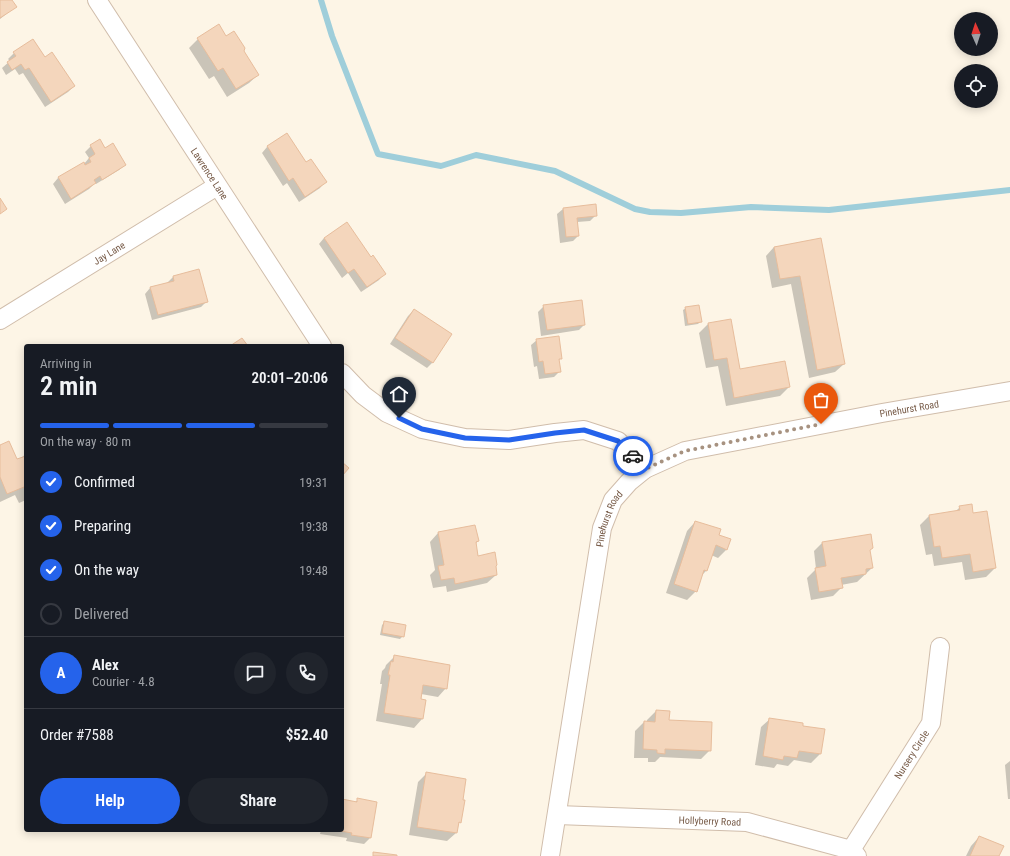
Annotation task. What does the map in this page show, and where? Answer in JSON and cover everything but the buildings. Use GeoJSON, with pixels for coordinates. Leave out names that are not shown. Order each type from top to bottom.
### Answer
{"type":"FeatureCollection","features":[{"type":"Feature","properties":{"kind":"street","name":"Lawrence Lane"},"geometry":{"type":"LineString","coordinates":[[97,0],[321,344]]}},
{"type":"Feature","properties":{"kind":"street","name":"Jay Lane"},"geometry":{"type":"LineString","coordinates":[[0,320],[217,186]]}},
{"type":"Feature","properties":{"kind":"street"},"geometry":{"type":"LineString","coordinates":[[344,375],[363,395],[387,413],[422,429],[465,438],[509,440],[584,430],[618,441],[645,469]]}},
{"type":"Feature","properties":{"kind":"street","name":"Pinehurst Road"},"geometry":{"type":"LineString","coordinates":[[550,856],[602,528],[613,500],[630,482],[645,469],[685,451],[882,413],[1010,391]]}},
{"type":"Feature","properties":{"kind":"street","name":"Nursery Circle"},"geometry":{"type":"LineString","coordinates":[[854,853],[930,723],[940,647]]}},
{"type":"Feature","properties":{"kind":"street","name":"Hollyberry Road"},"geometry":{"type":"LineString","coordinates":[[557,814],[746,822],[854,853]]}},
{"type":"Feature","properties":{"kind":"waterway"},"geometry":{"type":"LineString","coordinates":[[321,0],[332,36],[378,154],[441,166],[476,155],[555,171],[635,209],[650,212],[681,213],[751,207],[829,210],[1010,190]]}},
{"type":"Feature","properties":{"kind":"way so far"},"geometry":{"type":"LineString","coordinates":[[633,456],[645,469],[664,459],[685,451],[821,424]]}},
{"type":"Feature","properties":{"kind":"route"},"geometry":{"type":"LineString","coordinates":[[399,418],[422,429],[465,438],[509,440],[584,430],[618,441],[633,456]]}}]}
